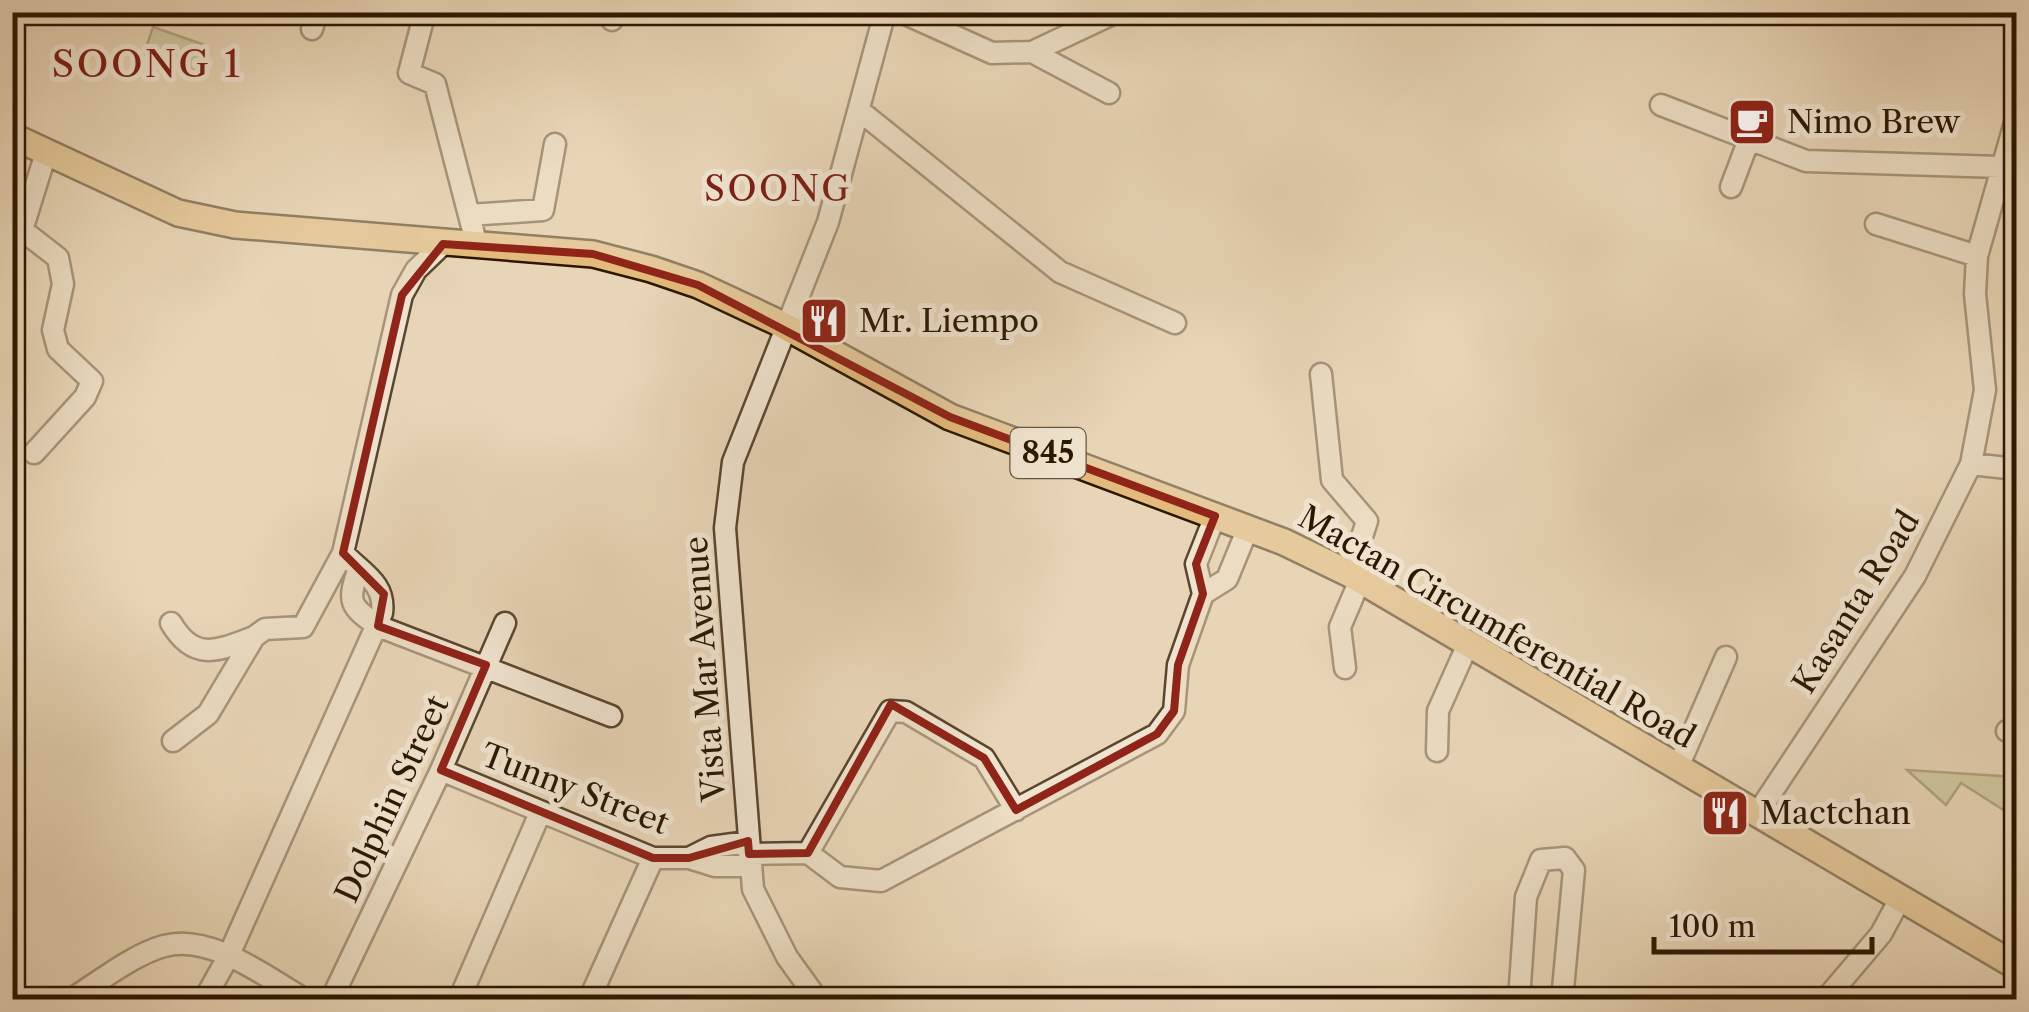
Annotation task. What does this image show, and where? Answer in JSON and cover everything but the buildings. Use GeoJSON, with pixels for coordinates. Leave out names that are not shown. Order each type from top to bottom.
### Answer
{"type":"FeatureCollection","features":[{"type":"Feature","properties":{"kind":"main road","name":"Mactan Circumferential Road"},"geometry":{"type":"LineString","coordinates":[[12,136],[178,212],[277,232],[593,254],[698,285],[789,328],[950,417],[1248,528],[1355,577],[2016,966]]}},
{"type":"Feature","properties":{"kind":"street","name":"Vista Mar Avenue"},"geometry":{"type":"LineString","coordinates":[[818,1000],[764,919],[749,854],[726,499],[733,462],[828,222],[885,12]]}},
{"type":"Feature","properties":{"kind":"street"},"geometry":{"type":"LineString","coordinates":[[901,12],[992,52],[1032,52],[1116,12]]}},
{"type":"Feature","properties":{"kind":"street"},"geometry":{"type":"LineString","coordinates":[[420,14],[409,73],[435,84],[477,246]]}},
{"type":"Feature","properties":{"kind":"street"},"geometry":{"type":"LineString","coordinates":[[1032,52],[1109,93]]}},
{"type":"Feature","properties":{"kind":"street"},"geometry":{"type":"LineString","coordinates":[[1661,106],[1806,161],[2001,167]]}},
{"type":"Feature","properties":{"kind":"street"},"geometry":{"type":"LineString","coordinates":[[860,110],[1060,272],[1175,323]]}},
{"type":"Feature","properties":{"kind":"street","name":"Kasanta Road"},"geometry":{"type":"LineString","coordinates":[[1757,814],[1915,576],[1971,464],[1985,390],[1975,294],[1977,256],[2016,119]]}},
{"type":"Feature","properties":{"kind":"street"},"geometry":{"type":"LineString","coordinates":[[1730,187],[1748,142]]}},
{"type":"Feature","properties":{"kind":"street"},"geometry":{"type":"LineString","coordinates":[[469,215],[543,210],[555,144]]}},
{"type":"Feature","properties":{"kind":"street"},"geometry":{"type":"LineString","coordinates":[[34,453],[85,397],[92,380],[58,349],[54,318],[63,284],[58,258],[22,230],[46,153]]}},
{"type":"Feature","properties":{"kind":"street"},"geometry":{"type":"LineString","coordinates":[[1876,224],[1977,256]]}},
{"type":"Feature","properties":{"kind":"street"},"geometry":{"type":"LineString","coordinates":[[171,623],[194,650],[206,654],[254,638],[266,629],[303,627],[343,553],[402,295],[416,270],[443,244]]}},
{"type":"Feature","properties":{"kind":"street"},"geometry":{"type":"LineString","coordinates":[[1321,374],[1332,480],[1367,522],[1340,627],[1345,668]]}},
{"type":"Feature","properties":{"kind":"street"},"geometry":{"type":"LineString","coordinates":[[1971,464],[2016,470]]}},
{"type":"Feature","properties":{"kind":"street"},"geometry":{"type":"LineString","coordinates":[[1016,810],[984,758],[906,712],[890,711],[808,854],[840,877],[881,881],[1016,810],[1157,734],[1174,712],[1178,665],[1203,594],[1196,564],[1215,516]]}},
{"type":"Feature","properties":{"kind":"street"},"geometry":{"type":"LineString","coordinates":[[1203,594],[1227,579],[1248,528]]}},
{"type":"Feature","properties":{"kind":"street"},"geometry":{"type":"LineString","coordinates":[[343,553],[360,568],[351,600],[354,610],[378,626],[486,664],[612,716]]}},
{"type":"Feature","properties":{"kind":"street","name":"Dolphin Street"},"geometry":{"type":"LineString","coordinates":[[331,1000],[441,770],[505,623]]}},
{"type":"Feature","properties":{"kind":"street"},"geometry":{"type":"LineString","coordinates":[[204,1000],[228,956],[378,626]]}},
{"type":"Feature","properties":{"kind":"street"},"geometry":{"type":"LineString","coordinates":[[173,741],[208,714],[254,638]]}},
{"type":"Feature","properties":{"kind":"street"},"geometry":{"type":"LineString","coordinates":[[1437,752],[1438,712],[1468,644]]}},
{"type":"Feature","properties":{"kind":"street"},"geometry":{"type":"LineString","coordinates":[[1678,767],[1726,657]]}},
{"type":"Feature","properties":{"kind":"street","name":"Tunny Street"},"geometry":{"type":"LineString","coordinates":[[441,770],[653,858],[689,858],[711,847],[749,854],[808,854]]}},
{"type":"Feature","properties":{"kind":"street"},"geometry":{"type":"LineString","coordinates":[[458,1000],[540,813]]}},
{"type":"Feature","properties":{"kind":"street"},"geometry":{"type":"LineString","coordinates":[[1519,1000],[1526,897],[1541,860],[1553,856],[1565,858],[1574,870],[1562,1000]]}},
{"type":"Feature","properties":{"kind":"street"},"geometry":{"type":"LineString","coordinates":[[589,1000],[653,858]]}},
{"type":"Feature","properties":{"kind":"street"},"geometry":{"type":"LineString","coordinates":[[1826,1000],[1881,934],[1901,897]]}},
{"type":"Feature","properties":{"kind":"street"},"geometry":{"type":"LineString","coordinates":[[70,1000],[164,946],[192,944],[228,956],[306,1000]]}},
{"type":"Feature","properties":{"kind":"highlighted area"},"geometry":{"type":"Polygon","coordinates":[[[443,244],[593,254],[698,285],[950,417],[1215,516],[1196,564],[1203,594],[1178,665],[1174,711],[1157,734],[1016,810],[984,758],[891,704],[808,853],[749,854],[748,841],[689,858],[653,858],[441,770],[486,665],[378,626],[384,594],[343,553],[402,295],[443,244]]]}},
{"type":"Feature","properties":{"kind":"green space"},"geometry":{"type":"Polygon","coordinates":[[[153,27],[205,45],[197,72],[144,54],[153,27]]]}},
{"type":"Feature","properties":{"kind":"green space"},"geometry":{"type":"Polygon","coordinates":[[[1907,770],[2016,777],[2016,818],[1961,783],[1946,805],[1907,770]]]}},
{"type":"Feature","properties":{"kind":"place","name":"Nimo Brew"},"geometry":{"type":"Point","coordinates":[1752,122]}},
{"type":"Feature","properties":{"kind":"place","name":"Mr. Liempo"},"geometry":{"type":"Point","coordinates":[824,321]}},
{"type":"Feature","properties":{"kind":"place","name":"Mactchan"},"geometry":{"type":"Point","coordinates":[1725,813]}},
{"type":"Feature","properties":{"kind":"district","name":"SOONG 1"},"geometry":{"type":"Point","coordinates":[147,64]}},
{"type":"Feature","properties":{"kind":"district","name":"SOONG"},"geometry":{"type":"Point","coordinates":[778,189]}}]}
